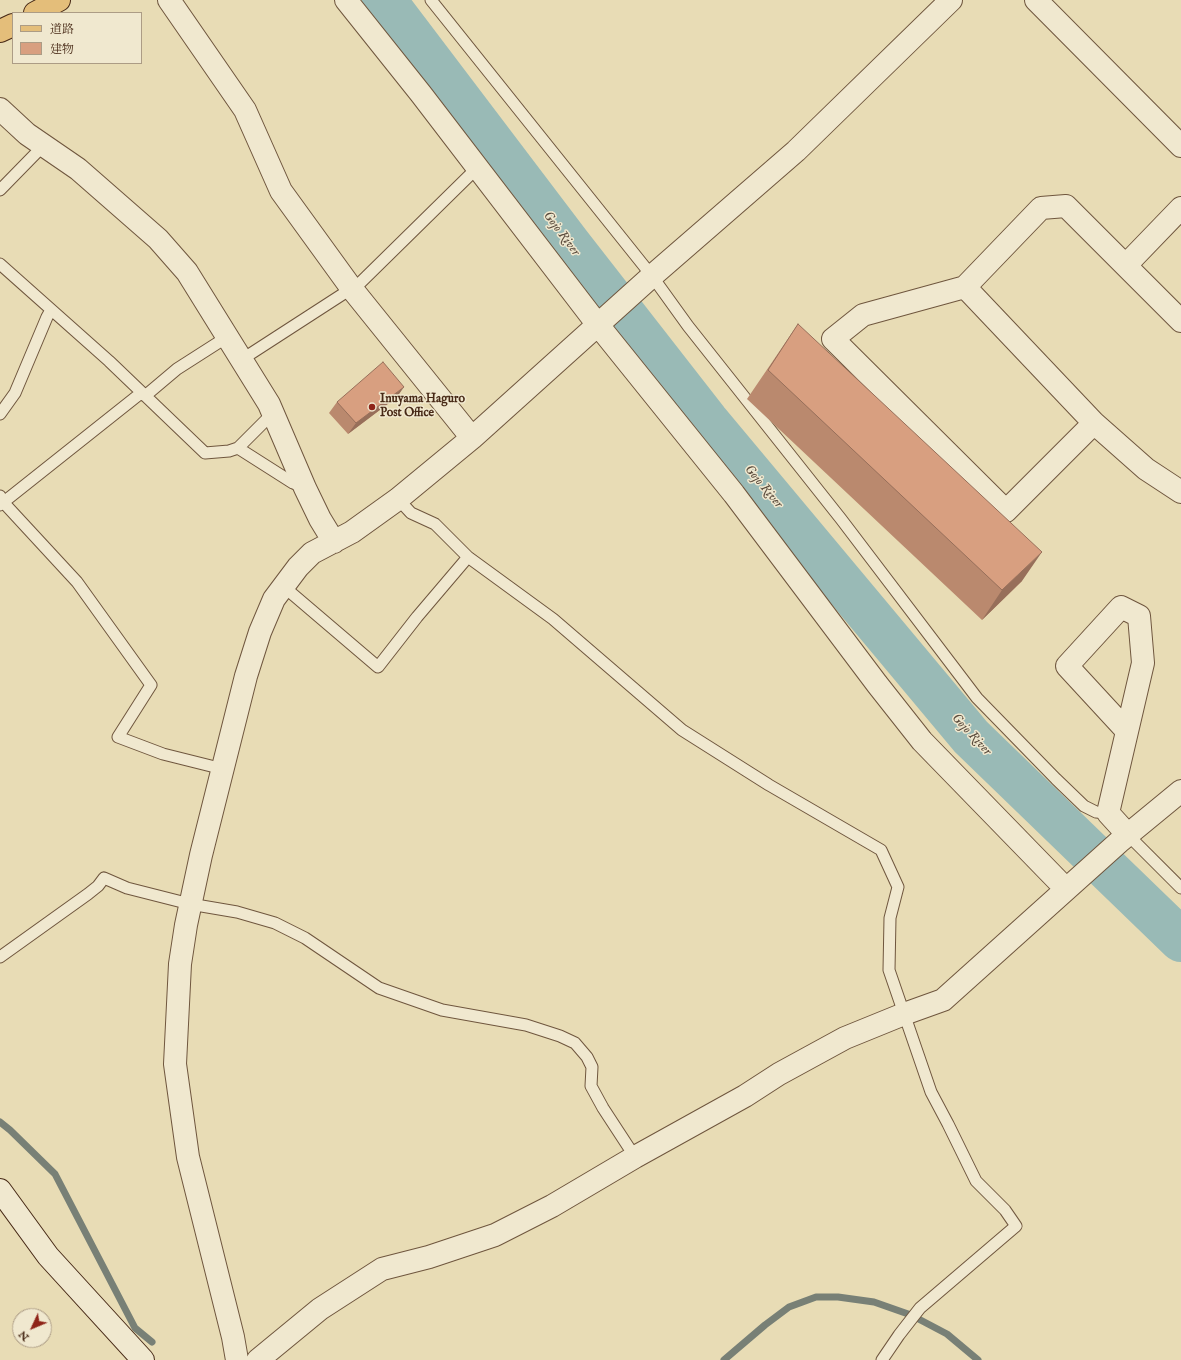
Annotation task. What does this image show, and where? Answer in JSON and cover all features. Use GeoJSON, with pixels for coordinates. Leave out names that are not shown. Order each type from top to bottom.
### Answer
{"type":"FeatureCollection","features":[{"type":"Feature","properties":{"kind":"main road"},"geometry":{"type":"LineString","coordinates":[[37,12],[59,0]]}},
{"type":"Feature","properties":{"kind":"main road"},"geometry":{"type":"LineString","coordinates":[[0,31],[12,25]]}},
{"type":"Feature","properties":{"kind":"street"},"geometry":{"type":"LineString","coordinates":[[169,0],[244,110],[281,191],[352,289],[472,438]]}},
{"type":"Feature","properties":{"kind":"street"},"geometry":{"type":"LineString","coordinates":[[346,0],[421,94],[598,325],[734,494],[872,678],[922,741],[1073,883]]}},
{"type":"Feature","properties":{"kind":"street"},"geometry":{"type":"LineString","coordinates":[[237,1360],[234,1337],[188,1157],[175,1064],[180,964],[190,904],[246,676],[260,632],[274,599],[298,566],[312,553],[352,532],[398,499],[472,438],[652,276],[796,151],[951,0]]}},
{"type":"Feature","properties":{"kind":"street"},"geometry":{"type":"LineString","coordinates":[[1036,0],[1181,146]]}},
{"type":"Feature","properties":{"kind":"street"},"geometry":{"type":"LineString","coordinates":[[0,109],[27,134],[78,169],[158,239],[187,272],[205,299],[273,413],[320,519],[334,542]]}},
{"type":"Feature","properties":{"kind":"street"},"geometry":{"type":"LineString","coordinates":[[1094,423],[1006,511],[833,339],[863,315],[965,288],[1041,208],[1066,206],[1181,321]]}},
{"type":"Feature","properties":{"kind":"street"},"geometry":{"type":"LineString","coordinates":[[1126,265],[1181,208]]}},
{"type":"Feature","properties":{"kind":"street"},"geometry":{"type":"LineString","coordinates":[[965,288],[1094,423],[1146,469],[1181,492]]}},
{"type":"Feature","properties":{"kind":"street"},"geometry":{"type":"LineString","coordinates":[[1124,838],[1108,812],[1128,731],[1144,663],[1139,616],[1121,607],[1067,666],[1128,731]]}},
{"type":"Feature","properties":{"kind":"street"},"geometry":{"type":"LineString","coordinates":[[258,1360],[320,1309],[382,1269],[429,1257],[495,1235],[552,1206],[635,1157],[738,1100],[779,1074],[844,1038],[944,1000],[1124,838],[1181,791]]}},
{"type":"Feature","properties":{"kind":"street"},"geometry":{"type":"LineString","coordinates":[[0,1190],[48,1256],[143,1360]]}},
{"type":"Feature","properties":{"kind":"lane"},"geometry":{"type":"LineString","coordinates":[[431,0],[652,276],[688,326],[841,518],[977,698],[1084,806],[1096,812],[1108,812]]}},
{"type":"Feature","properties":{"kind":"lane"},"geometry":{"type":"LineString","coordinates":[[0,190],[44,145]]}},
{"type":"Feature","properties":{"kind":"lane"},"geometry":{"type":"LineString","coordinates":[[241,360],[360,283],[477,168]]}},
{"type":"Feature","properties":{"kind":"lane"},"geometry":{"type":"LineString","coordinates":[[0,264],[109,361],[205,453],[238,448],[273,413]]}},
{"type":"Feature","properties":{"kind":"lane"},"geometry":{"type":"LineString","coordinates":[[0,414],[15,393],[51,310]]}},
{"type":"Feature","properties":{"kind":"lane"},"geometry":{"type":"LineString","coordinates":[[223,769],[163,754],[118,737],[151,685],[77,582],[1,501],[177,370],[227,337]]}},
{"type":"Feature","properties":{"kind":"lane"},"geometry":{"type":"LineString","coordinates":[[238,448],[293,483],[306,488]]}},
{"type":"Feature","properties":{"kind":"lane"},"geometry":{"type":"LineString","coordinates":[[398,499],[411,513],[435,524],[468,557],[553,619],[682,730],[769,785],[881,850],[898,886],[890,918],[889,970],[931,1092],[976,1182],[1005,1210],[1016,1226],[920,1308],[882,1360]]}},
{"type":"Feature","properties":{"kind":"lane"},"geometry":{"type":"LineString","coordinates":[[283,586],[378,667],[468,557]]}},
{"type":"Feature","properties":{"kind":"lane"},"geometry":{"type":"LineString","coordinates":[[1124,838],[1181,888]]}},
{"type":"Feature","properties":{"kind":"lane"},"geometry":{"type":"LineString","coordinates":[[0,957],[88,894],[98,886],[104,878],[127,888],[190,904],[237,912],[275,923],[305,938],[379,988],[442,1010],[526,1025],[560,1036],[575,1043],[587,1057],[592,1067],[591,1086],[603,1108],[635,1157]]}},
{"type":"Feature","properties":{"kind":"building"},"geometry":{"type":"Polygon","coordinates":[[[798,324],[1042,552],[1002,590],[768,370],[798,324]]]}},
{"type":"Feature","properties":{"kind":"building"},"geometry":{"type":"Polygon","coordinates":[[[383,362],[404,387],[356,423],[337,402],[383,362]]]}},
{"type":"Feature","properties":{"kind":"waterway","name":"Gojo River"},"geometry":{"type":"LineString","coordinates":[[384,0],[569,244],[707,421],[971,737],[1181,940]]}},
{"type":"Feature","properties":{"kind":"waterway"},"geometry":{"type":"LineString","coordinates":[[0,1122],[55,1174],[135,1328],[152,1342]]}},
{"type":"Feature","properties":{"kind":"waterway"},"geometry":{"type":"LineString","coordinates":[[724,1360],[765,1325],[789,1307],[816,1297],[838,1297],[874,1302],[911,1315],[947,1334],[978,1360]]}},
{"type":"Feature","properties":{"kind":"place","name":"Inuyama Haguro Post Office"},"geometry":{"type":"Point","coordinates":[372,407]}}]}
